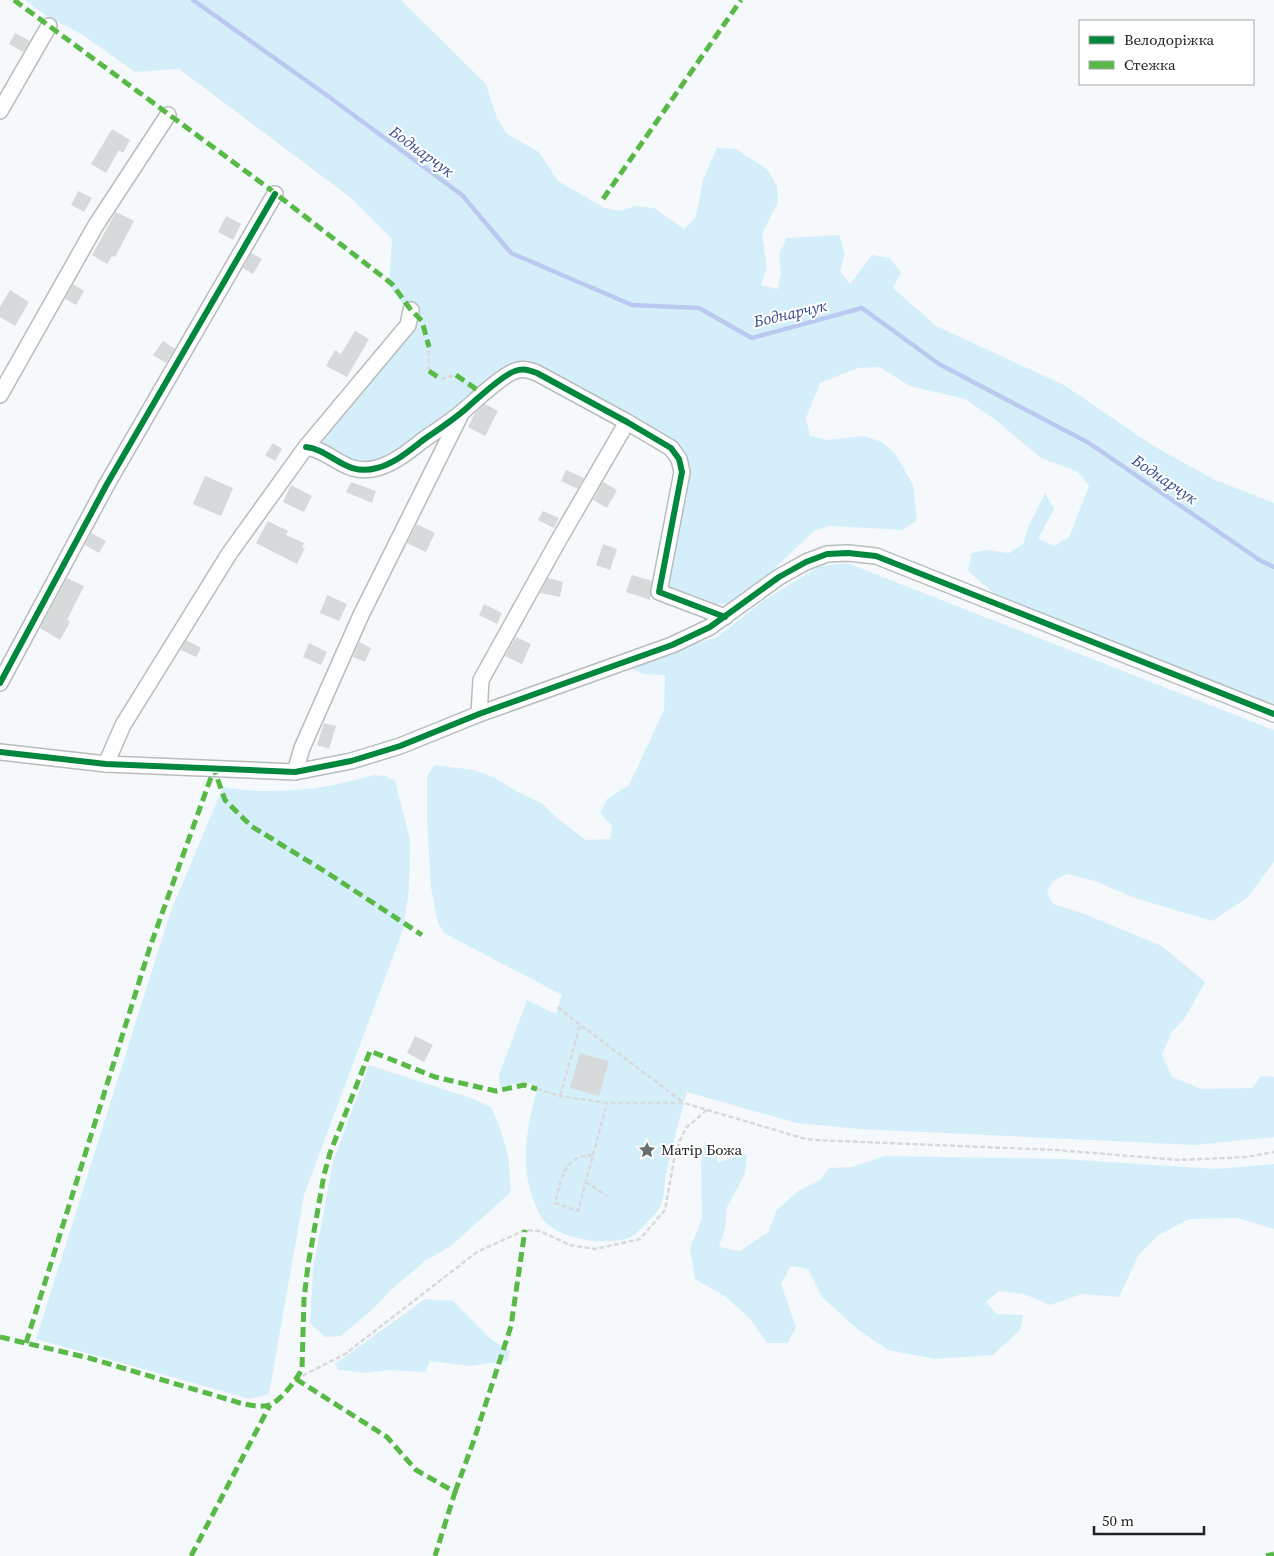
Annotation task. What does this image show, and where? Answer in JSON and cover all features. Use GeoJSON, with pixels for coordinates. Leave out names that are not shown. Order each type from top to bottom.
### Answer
{"type":"FeatureCollection","features":[{"type":"Feature","properties":{"kind":"street"},"geometry":{"type":"LineString","coordinates":[[0,111],[49,26]]}},
{"type":"Feature","properties":{"kind":"street"},"geometry":{"type":"LineString","coordinates":[[0,395],[96,225],[168,115]]}},
{"type":"Feature","properties":{"kind":"street"},"geometry":{"type":"LineString","coordinates":[[0,682],[107,484],[276,194]]}},
{"type":"Feature","properties":{"kind":"street"},"geometry":{"type":"LineString","coordinates":[[106,764],[123,725],[229,554],[306,448],[408,325],[411,310]]}},
{"type":"Feature","properties":{"kind":"street"},"geometry":{"type":"LineString","coordinates":[[306,448],[313,448],[347,467],[363,470],[377,468],[396,460],[514,371],[525,369],[537,373],[671,448],[679,458],[682,472],[659,592],[725,616]]}},
{"type":"Feature","properties":{"kind":"street"},"geometry":{"type":"LineString","coordinates":[[295,772],[302,748],[361,615],[462,412]]}},
{"type":"Feature","properties":{"kind":"street"},"geometry":{"type":"LineString","coordinates":[[480,714],[481,680],[627,422]]}},
{"type":"Feature","properties":{"kind":"street"},"geometry":{"type":"LineString","coordinates":[[0,752],[106,764],[295,772],[350,761],[392,748],[480,714],[672,645],[710,627],[780,577],[806,562],[827,554],[848,553],[876,556],[1274,714]]}},
{"type":"Feature","properties":{"kind":"path"},"geometry":{"type":"LineString","coordinates":[[429,347],[429,371]]}},
{"type":"Feature","properties":{"kind":"path"},"geometry":{"type":"LineString","coordinates":[[441,379],[456,375]]}},
{"type":"Feature","properties":{"kind":"path"},"geometry":{"type":"LineString","coordinates":[[558,1007],[684,1103]]}},
{"type":"Feature","properties":{"kind":"path"},"geometry":{"type":"LineString","coordinates":[[560,1096],[580,1025]]}},
{"type":"Feature","properties":{"kind":"path"},"geometry":{"type":"LineString","coordinates":[[537,1089],[560,1096],[607,1102],[684,1103],[814,1140],[1056,1150],[1179,1160],[1247,1157],[1274,1152]]}},
{"type":"Feature","properties":{"kind":"path"},"geometry":{"type":"LineString","coordinates":[[593,1155],[577,1158],[565,1168],[555,1203],[578,1211],[586,1182],[607,1102]]}},
{"type":"Feature","properties":{"kind":"path"},"geometry":{"type":"LineString","coordinates":[[296,1379],[345,1354],[477,1252],[525,1230],[540,1231],[570,1245],[595,1249],[640,1239],[665,1210],[674,1160],[686,1128],[708,1109]]}},
{"type":"Feature","properties":{"kind":"path"},"geometry":{"type":"LineString","coordinates":[[586,1182],[607,1196]]}},
{"type":"Feature","properties":{"kind":"shaded area"},"geometry":{"type":"Polygon","coordinates":[[[25,0],[401,0],[486,84],[497,118],[507,134],[539,152],[558,181],[603,207],[619,211],[636,206],[654,208],[684,229],[696,217],[703,180],[717,148],[736,149],[768,170],[777,186],[778,202],[762,234],[767,268],[761,285],[778,289],[781,272],[779,254],[787,238],[839,235],[845,254],[840,271],[850,284],[872,255],[890,258],[901,273],[893,288],[936,326],[1064,385],[1152,445],[1213,479],[1274,503],[1274,710],[1011,608],[968,571],[971,553],[988,550],[1009,553],[1023,544],[1029,526],[1045,493],[1054,509],[1038,539],[1054,546],[1069,537],[1089,486],[1078,472],[1041,458],[997,421],[965,399],[910,386],[879,367],[858,368],[820,383],[806,418],[810,436],[828,440],[864,436],[882,442],[896,455],[913,485],[917,520],[903,530],[830,526],[814,531],[749,593],[734,603],[717,604],[663,585],[679,451],[532,366],[394,457],[372,465],[345,463],[305,441],[406,320],[405,307],[389,286],[392,239],[351,198],[179,69],[135,72],[83,35],[48,17],[25,0]]]}},
{"type":"Feature","properties":{"kind":"shaded area"},"geometry":{"type":"Polygon","coordinates":[[[847,563],[1274,730],[1274,862],[1247,898],[1212,921],[1135,898],[1095,881],[1067,874],[1052,882],[1047,893],[1053,904],[1082,913],[1162,946],[1205,982],[1185,1018],[1171,1033],[1162,1055],[1172,1077],[1202,1089],[1252,1088],[1261,1076],[1274,1077],[1274,1137],[1195,1145],[859,1129],[796,1123],[687,1092],[667,1169],[662,1203],[655,1214],[634,1235],[621,1240],[595,1241],[569,1236],[547,1224],[540,1215],[528,1183],[526,1167],[527,1135],[538,1086],[525,1082],[500,1087],[499,1075],[527,1000],[556,1014],[562,995],[444,933],[438,923],[431,888],[427,819],[427,777],[434,765],[474,770],[495,778],[518,792],[542,803],[558,819],[586,840],[610,839],[612,826],[600,813],[607,799],[629,785],[664,710],[665,675],[643,674],[632,669],[634,664],[717,637],[763,601],[798,579],[821,566],[847,563]]]}},
{"type":"Feature","properties":{"kind":"shaded area"},"geometry":{"type":"Polygon","coordinates":[[[373,775],[385,776],[395,781],[410,840],[409,889],[403,930],[304,1195],[269,1394],[250,1399],[36,1339],[170,913],[223,787],[257,791],[304,789],[332,785],[373,775]]]}},
{"type":"Feature","properties":{"kind":"shaded area"},"geometry":{"type":"Polygon","coordinates":[[[369,1065],[474,1099],[491,1107],[508,1155],[511,1192],[451,1246],[425,1261],[341,1336],[325,1337],[310,1323],[313,1270],[333,1161],[369,1065]]]}},
{"type":"Feature","properties":{"kind":"shaded area"},"geometry":{"type":"Polygon","coordinates":[[[704,1142],[716,1150],[718,1163],[747,1154],[745,1174],[727,1207],[725,1228],[719,1247],[740,1251],[768,1232],[777,1210],[798,1191],[820,1180],[829,1168],[852,1167],[884,1156],[1063,1159],[1216,1169],[1274,1164],[1274,1229],[1237,1218],[1189,1219],[1157,1236],[1138,1256],[1119,1297],[1082,1294],[1050,1305],[1024,1294],[999,1291],[986,1302],[997,1314],[1023,1315],[1020,1330],[993,1355],[935,1359],[888,1350],[856,1328],[822,1297],[808,1269],[791,1266],[781,1284],[796,1327],[788,1343],[767,1343],[751,1320],[726,1297],[695,1279],[690,1248],[702,1218],[701,1161],[704,1142]]]}},
{"type":"Feature","properties":{"kind":"shaded area"},"geometry":{"type":"Polygon","coordinates":[[[425,1299],[453,1301],[492,1340],[510,1351],[507,1361],[469,1366],[430,1361],[425,1372],[388,1370],[366,1373],[339,1370],[335,1364],[425,1299]]]}},
{"type":"Feature","properties":{"kind":"building"},"geometry":{"type":"Polygon","coordinates":[[[15,33],[30,41],[23,52],[9,44],[15,33]]]}},
{"type":"Feature","properties":{"kind":"building"},"geometry":{"type":"Polygon","coordinates":[[[112,129],[130,140],[123,153],[119,150],[106,173],[91,164],[112,129]]]}},
{"type":"Feature","properties":{"kind":"building"},"geometry":{"type":"Polygon","coordinates":[[[78,191],[92,198],[84,212],[71,205],[78,191]]]}},
{"type":"Feature","properties":{"kind":"building"},"geometry":{"type":"Polygon","coordinates":[[[116,212],[134,221],[115,257],[112,256],[107,264],[92,255],[116,212]]]}},
{"type":"Feature","properties":{"kind":"building"},"geometry":{"type":"Polygon","coordinates":[[[226,216],[241,224],[233,240],[218,232],[226,216]]]}},
{"type":"Feature","properties":{"kind":"building"},"geometry":{"type":"Polygon","coordinates":[[[251,253],[262,259],[253,274],[243,268],[251,253]]]}},
{"type":"Feature","properties":{"kind":"building"},"geometry":{"type":"Polygon","coordinates":[[[73,284],[84,291],[76,305],[65,299],[73,284]]]}},
{"type":"Feature","properties":{"kind":"building"},"geometry":{"type":"Polygon","coordinates":[[[10,290],[29,302],[15,326],[0,317],[0,307],[10,290]]]}},
{"type":"Feature","properties":{"kind":"building"},"geometry":{"type":"Polygon","coordinates":[[[355,331],[369,339],[347,377],[326,366],[335,350],[341,354],[355,331]]]}},
{"type":"Feature","properties":{"kind":"building"},"geometry":{"type":"Polygon","coordinates":[[[163,341],[175,349],[166,363],[153,355],[163,341]]]}},
{"type":"Feature","properties":{"kind":"building"},"geometry":{"type":"Polygon","coordinates":[[[485,404],[498,411],[485,436],[468,427],[475,413],[485,404]]]}},
{"type":"Feature","properties":{"kind":"building"},"geometry":{"type":"Polygon","coordinates":[[[273,443],[282,449],[275,461],[265,455],[273,443]]]}},
{"type":"Feature","properties":{"kind":"building"},"geometry":{"type":"Polygon","coordinates":[[[566,470],[584,478],[578,489],[561,481],[566,470]]]}},
{"type":"Feature","properties":{"kind":"building"},"geometry":{"type":"Polygon","coordinates":[[[205,476],[233,488],[221,516],[193,504],[205,476]]]}},
{"type":"Feature","properties":{"kind":"building"},"geometry":{"type":"Polygon","coordinates":[[[351,482],[376,491],[372,503],[346,492],[351,482]]]}},
{"type":"Feature","properties":{"kind":"building"},"geometry":{"type":"Polygon","coordinates":[[[603,482],[617,490],[607,508],[593,500],[603,482]]]}},
{"type":"Feature","properties":{"kind":"building"},"geometry":{"type":"Polygon","coordinates":[[[291,485],[312,496],[304,512],[283,502],[291,485]]]}},
{"type":"Feature","properties":{"kind":"building"},"geometry":{"type":"Polygon","coordinates":[[[543,511],[559,518],[554,528],[538,520],[543,511]]]}},
{"type":"Feature","properties":{"kind":"building"},"geometry":{"type":"Polygon","coordinates":[[[268,521],[288,531],[286,535],[304,543],[302,547],[305,548],[297,564],[256,543],[268,521]]]}},
{"type":"Feature","properties":{"kind":"building"},"geometry":{"type":"Polygon","coordinates":[[[417,524],[435,533],[426,552],[407,543],[417,524]]]}},
{"type":"Feature","properties":{"kind":"building"},"geometry":{"type":"Polygon","coordinates":[[[91,533],[106,541],[99,553],[85,545],[91,533]]]}},
{"type":"Feature","properties":{"kind":"building"},"geometry":{"type":"Polygon","coordinates":[[[603,544],[617,549],[610,570],[596,565],[603,544]]]}},
{"type":"Feature","properties":{"kind":"building"},"geometry":{"type":"Polygon","coordinates":[[[632,575],[652,581],[650,600],[626,592],[632,575]]]}},
{"type":"Feature","properties":{"kind":"building"},"geometry":{"type":"Polygon","coordinates":[[[67,578],[84,586],[67,620],[70,622],[60,640],[40,628],[67,578]]]}},
{"type":"Feature","properties":{"kind":"building"},"geometry":{"type":"Polygon","coordinates":[[[548,578],[563,582],[560,597],[540,593],[548,578]]]}},
{"type":"Feature","properties":{"kind":"building"},"geometry":{"type":"Polygon","coordinates":[[[327,595],[347,604],[339,621],[320,613],[327,595]]]}},
{"type":"Feature","properties":{"kind":"building"},"geometry":{"type":"Polygon","coordinates":[[[484,604],[502,613],[497,624],[479,615],[484,604]]]}},
{"type":"Feature","properties":{"kind":"building"},"geometry":{"type":"Polygon","coordinates":[[[516,637],[531,644],[522,664],[505,656],[516,637]]]}},
{"type":"Feature","properties":{"kind":"building"},"geometry":{"type":"Polygon","coordinates":[[[186,640],[201,648],[196,657],[181,650],[186,640]]]}},
{"type":"Feature","properties":{"kind":"building"},"geometry":{"type":"Polygon","coordinates":[[[359,642],[371,648],[365,662],[353,657],[359,642]]]}},
{"type":"Feature","properties":{"kind":"building"},"geometry":{"type":"Polygon","coordinates":[[[309,643],[327,652],[321,665],[303,657],[309,643]]]}},
{"type":"Feature","properties":{"kind":"building"},"geometry":{"type":"Polygon","coordinates":[[[324,723],[336,726],[329,749],[317,745],[324,723]]]}},
{"type":"Feature","properties":{"kind":"building"},"geometry":{"type":"Polygon","coordinates":[[[415,1036],[433,1045],[424,1062],[407,1053],[415,1036]]]}},
{"type":"Feature","properties":{"kind":"building"},"geometry":{"type":"Polygon","coordinates":[[[580,1053],[609,1061],[599,1096],[570,1088],[580,1053]]]}},
{"type":"Feature","properties":{"kind":"waterway","name":"Боднарчук"},"geometry":{"type":"LineString","coordinates":[[193,0],[462,195],[511,253],[632,305],[699,308],[752,338],[862,308],[939,364],[1089,443],[1261,561],[1274,567]]}},
{"type":"Feature","properties":{"kind":"marked path"},"geometry":{"type":"LineString","coordinates":[[14,0],[267,187],[392,284],[411,310],[422,321],[429,347]]}},
{"type":"Feature","properties":{"kind":"marked path"},"geometry":{"type":"LineString","coordinates":[[603,199],[741,0]]}},
{"type":"Feature","properties":{"kind":"marked path"},"geometry":{"type":"LineString","coordinates":[[429,371],[441,379]]}},
{"type":"Feature","properties":{"kind":"marked path"},"geometry":{"type":"LineString","coordinates":[[456,375],[483,394]]}},
{"type":"Feature","properties":{"kind":"marked path"},"geometry":{"type":"LineString","coordinates":[[26,1343],[150,947],[214,769],[225,800],[251,826],[326,872],[422,935]]}},
{"type":"Feature","properties":{"kind":"marked path"},"geometry":{"type":"LineString","coordinates":[[0,1337],[89,1358],[240,1403],[254,1406],[269,1405],[278,1400],[288,1390],[302,1369],[304,1299],[324,1175],[330,1153],[370,1051],[435,1077],[496,1091],[524,1085],[537,1089]]}},
{"type":"Feature","properties":{"kind":"marked path"},"geometry":{"type":"LineString","coordinates":[[455,1492],[511,1326],[525,1230]]}},
{"type":"Feature","properties":{"kind":"marked path"},"geometry":{"type":"LineString","coordinates":[[296,1379],[387,1437],[416,1470],[455,1492],[435,1556]]}},
{"type":"Feature","properties":{"kind":"marked path"},"geometry":{"type":"LineString","coordinates":[[191,1556],[270,1405]]}},
{"type":"Feature","properties":{"kind":"marked path"},"geometry":{"type":"LineString","coordinates":[[1266,1556],[1274,1554]]}},
{"type":"Feature","properties":{"kind":"cycle path"},"geometry":{"type":"LineString","coordinates":[[0,683],[107,484],[275,194]]}},
{"type":"Feature","properties":{"kind":"cycle path"},"geometry":{"type":"LineString","coordinates":[[306,447],[315,449],[356,469],[366,470],[384,466],[454,419],[510,373],[518,370],[529,370],[537,373],[671,448],[679,459],[682,472],[659,592],[725,617]]}},
{"type":"Feature","properties":{"kind":"cycle path"},"geometry":{"type":"LineString","coordinates":[[0,752],[106,764],[295,772],[351,761],[400,746],[479,714],[672,645],[710,627],[779,577],[806,562],[827,554],[848,553],[876,556],[1274,714]]}},
{"type":"Feature","properties":{"kind":"place","name":"Матір Божа"},"geometry":{"type":"Point","coordinates":[647,1150]}}]}
